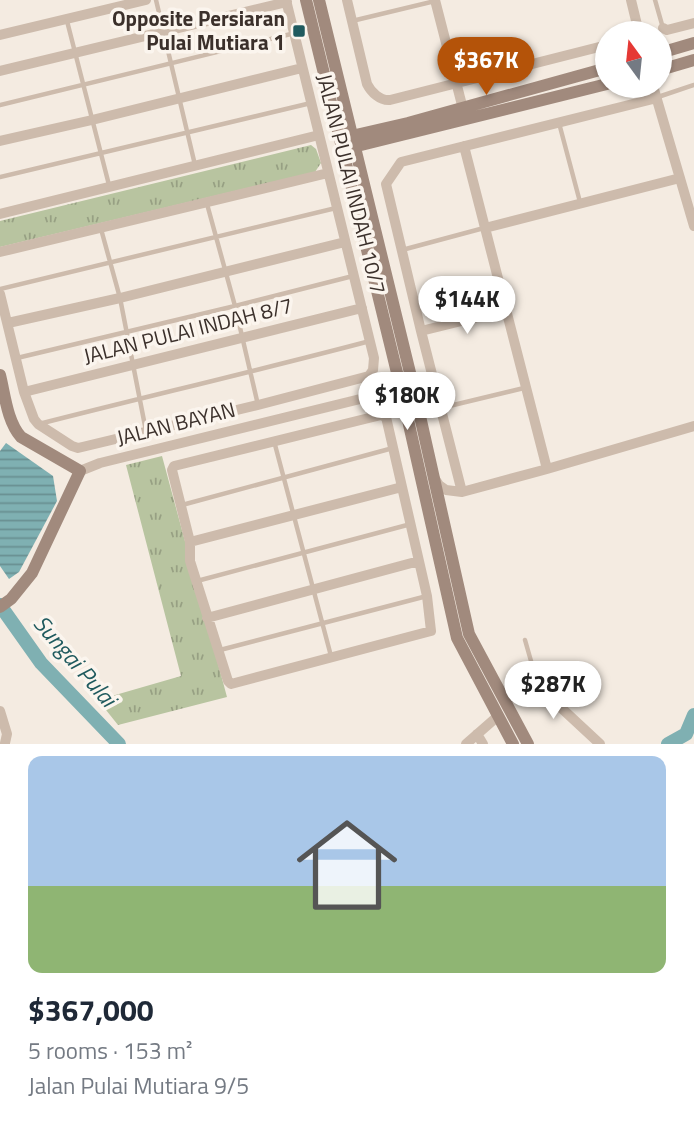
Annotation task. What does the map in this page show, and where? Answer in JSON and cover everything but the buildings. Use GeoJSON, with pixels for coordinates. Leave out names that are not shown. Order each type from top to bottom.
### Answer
{"type":"FeatureCollection","features":[{"type":"Feature","properties":{"kind":"main road"},"geometry":{"type":"LineString","coordinates":[[306,0],[348,142],[407,387],[433,475],[470,634],[527,744]]}},
{"type":"Feature","properties":{"kind":"main road"},"geometry":{"type":"LineString","coordinates":[[319,0],[349,119],[348,142],[363,175],[457,638],[513,744]]}},
{"type":"Feature","properties":{"kind":"main road"},"geometry":{"type":"LineString","coordinates":[[672,49],[694,43]]}},
{"type":"Feature","properties":{"kind":"main road"},"geometry":{"type":"LineString","coordinates":[[672,66],[694,60]]}},
{"type":"Feature","properties":{"kind":"main road"},"geometry":{"type":"LineString","coordinates":[[371,137],[595,71]]}},
{"type":"Feature","properties":{"kind":"main road"},"geometry":{"type":"LineString","coordinates":[[348,142],[595,87]]}},
{"type":"Feature","properties":{"kind":"main road"},"geometry":{"type":"LineString","coordinates":[[349,119],[371,137]]}},
{"type":"Feature","properties":{"kind":"main road"},"geometry":{"type":"LineString","coordinates":[[363,175],[371,137]]}},
{"type":"Feature","properties":{"kind":"main road"},"geometry":{"type":"LineString","coordinates":[[0,375],[12,423],[21,437],[80,471],[32,573],[5,603]]}},
{"type":"Feature","properties":{"kind":"main road"},"geometry":{"type":"LineString","coordinates":[[488,669],[498,703],[498,716]]}},
{"type":"Feature","properties":{"kind":"main road"},"geometry":{"type":"LineString","coordinates":[[498,716],[507,721],[527,744]]}},
{"type":"Feature","properties":{"kind":"street"},"geometry":{"type":"LineString","coordinates":[[0,35],[146,0]]}},
{"type":"Feature","properties":{"kind":"street"},"geometry":{"type":"LineString","coordinates":[[347,0],[370,90],[384,100],[595,48]]}},
{"type":"Feature","properties":{"kind":"street"},"geometry":{"type":"LineString","coordinates":[[437,0],[463,108]]}},
{"type":"Feature","properties":{"kind":"street"},"geometry":{"type":"LineString","coordinates":[[631,0],[636,21]]}},
{"type":"Feature","properties":{"kind":"street"},"geometry":{"type":"LineString","coordinates":[[0,71],[287,1]]}},
{"type":"Feature","properties":{"kind":"street","name":"JALAN PULAI INDAH 10/7"},"geometry":{"type":"LineString","coordinates":[[258,405],[369,376],[374,365],[287,1]]}},
{"type":"Feature","properties":{"kind":"street"},"geometry":{"type":"LineString","coordinates":[[672,29],[694,23]]}},
{"type":"Feature","properties":{"kind":"street"},"geometry":{"type":"LineString","coordinates":[[0,141],[302,68]]}},
{"type":"Feature","properties":{"kind":"street"},"geometry":{"type":"LineString","coordinates":[[462,492],[387,184],[401,162],[657,98],[694,226]]}},
{"type":"Feature","properties":{"kind":"street"},"geometry":{"type":"LineString","coordinates":[[0,214],[319,135]]}},
{"type":"Feature","properties":{"kind":"street"},"geometry":{"type":"LineString","coordinates":[[464,146],[547,469]]}},
{"type":"Feature","properties":{"kind":"street"},"geometry":{"type":"LineString","coordinates":[[0,251],[328,173]]}},
{"type":"Feature","properties":{"kind":"street"},"geometry":{"type":"LineString","coordinates":[[485,228],[680,178]]}},
{"type":"Feature","properties":{"kind":"street"},"geometry":{"type":"LineString","coordinates":[[8,323],[345,242]]}},
{"type":"Feature","properties":{"kind":"street"},"geometry":{"type":"LineString","coordinates":[[0,292],[24,392],[34,419],[78,448],[258,405]]}},
{"type":"Feature","properties":{"kind":"street","name":"JALAN PULAI INDAH 8/7"},"geometry":{"type":"LineString","coordinates":[[24,392],[362,308]]}},
{"type":"Feature","properties":{"kind":"street"},"geometry":{"type":"LineString","coordinates":[[421,331],[506,310]]}},
{"type":"Feature","properties":{"kind":"street","name":"JALAN BAYAN"},"geometry":{"type":"LineString","coordinates":[[80,471],[100,463],[407,387]]}},
{"type":"Feature","properties":{"kind":"street"},"geometry":{"type":"LineString","coordinates":[[381,415],[386,417],[432,628],[430,632],[231,684],[190,561],[190,542],[172,470],[174,466],[274,441],[381,415]]}},
{"type":"Feature","properties":{"kind":"street"},"geometry":{"type":"LineString","coordinates":[[270,421],[274,441]]}},
{"type":"Feature","properties":{"kind":"street"},"geometry":{"type":"LineString","coordinates":[[433,475],[442,488],[449,492],[462,492],[694,426]]}},
{"type":"Feature","properties":{"kind":"street"},"geometry":{"type":"LineString","coordinates":[[190,542],[402,487]]}},
{"type":"Feature","properties":{"kind":"street"},"geometry":{"type":"LineString","coordinates":[[207,618],[419,561]]}},
{"type":"Feature","properties":{"kind":"street"},"geometry":{"type":"LineString","coordinates":[[504,699],[526,692],[543,691],[600,744]]}},
{"type":"Feature","properties":{"kind":"street"},"geometry":{"type":"LineString","coordinates":[[0,710],[7,734],[5,744]]}},
{"type":"Feature","properties":{"kind":"street"},"geometry":{"type":"LineString","coordinates":[[466,744],[498,716]]}},
{"type":"Feature","properties":{"kind":"street"},"geometry":{"type":"LineString","coordinates":[[477,734],[483,744]]}},
{"type":"Feature","properties":{"kind":"lane"},"geometry":{"type":"LineString","coordinates":[[156,0],[195,165]]}},
{"type":"Feature","properties":{"kind":"lane"},"geometry":{"type":"LineString","coordinates":[[352,22],[437,0]]}},
{"type":"Feature","properties":{"kind":"lane"},"geometry":{"type":"LineString","coordinates":[[655,0],[661,21]]}},
{"type":"Feature","properties":{"kind":"lane"},"geometry":{"type":"LineString","coordinates":[[66,20],[110,187]]}},
{"type":"Feature","properties":{"kind":"lane"},"geometry":{"type":"LineString","coordinates":[[0,105],[295,33]]}},
{"type":"Feature","properties":{"kind":"lane"},"geometry":{"type":"LineString","coordinates":[[672,93],[694,86]]}},
{"type":"Feature","properties":{"kind":"lane"},"geometry":{"type":"LineString","coordinates":[[0,177],[311,103]]}},
{"type":"Feature","properties":{"kind":"lane"},"geometry":{"type":"LineString","coordinates":[[558,122],[581,205]]}},
{"type":"Feature","properties":{"kind":"lane"},"geometry":{"type":"LineString","coordinates":[[207,203],[258,405]]}},
{"type":"Feature","properties":{"kind":"lane"},"geometry":{"type":"LineString","coordinates":[[0,292],[337,208]]}},
{"type":"Feature","properties":{"kind":"lane"},"geometry":{"type":"LineString","coordinates":[[101,228],[120,298],[146,431]]}},
{"type":"Feature","properties":{"kind":"lane"},"geometry":{"type":"LineString","coordinates":[[402,250],[485,228]]}},
{"type":"Feature","properties":{"kind":"lane"},"geometry":{"type":"LineString","coordinates":[[16,358],[353,276]]}},
{"type":"Feature","properties":{"kind":"lane"},"geometry":{"type":"LineString","coordinates":[[38,424],[370,341]]}},
{"type":"Feature","properties":{"kind":"lane"},"geometry":{"type":"LineString","coordinates":[[440,409],[525,388]]}},
{"type":"Feature","properties":{"kind":"lane"},"geometry":{"type":"LineString","coordinates":[[274,441],[331,658]]}},
{"type":"Feature","properties":{"kind":"lane"},"geometry":{"type":"LineString","coordinates":[[181,505],[394,448]]}},
{"type":"Feature","properties":{"kind":"lane"},"geometry":{"type":"LineString","coordinates":[[196,581],[411,524]]}},
{"type":"Feature","properties":{"kind":"lane"},"geometry":{"type":"LineString","coordinates":[[219,651],[427,596]]}},
{"type":"Feature","properties":{"kind":"lane"},"geometry":{"type":"LineString","coordinates":[[525,640],[540,690]]}},
{"type":"Feature","properties":{"kind":"green space"},"geometry":{"type":"Polygon","coordinates":[[[311,145],[316,149],[321,163],[315,172],[0,247],[0,221],[311,145]]]}},
{"type":"Feature","properties":{"kind":"green space"},"geometry":{"type":"Polygon","coordinates":[[[162,456],[227,697],[118,725],[98,700],[181,676],[126,465],[162,456]]]}},
{"type":"Feature","properties":{"kind":"water"},"geometry":{"type":"Polygon","coordinates":[[[6,443],[53,476],[57,501],[19,572],[9,579],[0,566],[0,451],[6,443]]]}},
{"type":"Feature","properties":{"kind":"waterway","name":"Sungai Pulai"},"geometry":{"type":"LineString","coordinates":[[0,605],[41,663],[119,744]]}},
{"type":"Feature","properties":{"kind":"waterway","name":"Sungai Pulai"},"geometry":{"type":"LineString","coordinates":[[668,744],[686,734],[694,715]]}},
{"type":"Feature","properties":{"kind":"place","name":"Opposite Persiaran Pulai Mutiara 1"},"geometry":{"type":"Point","coordinates":[299,31]}}]}
